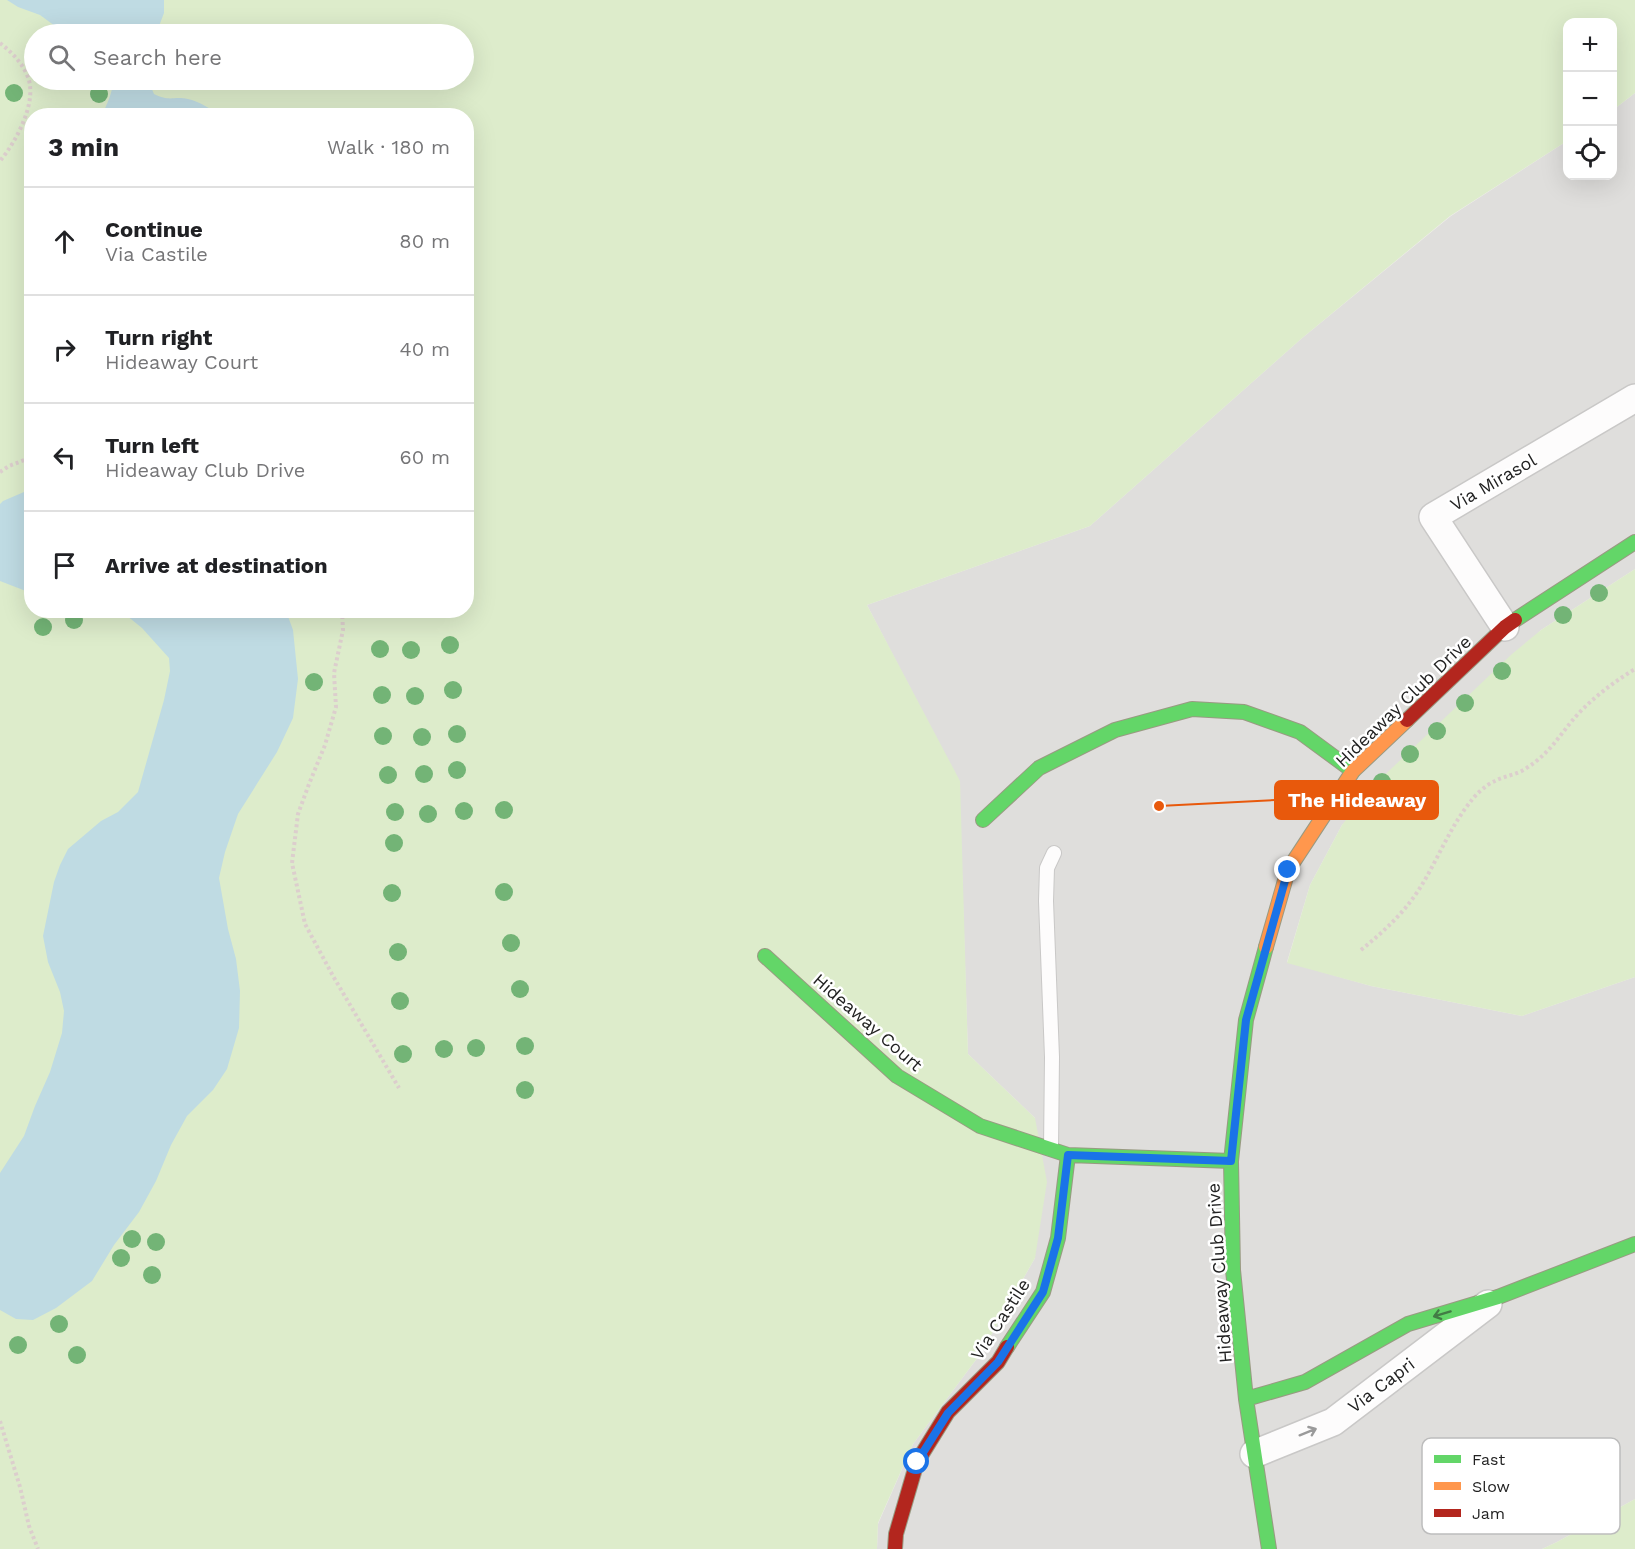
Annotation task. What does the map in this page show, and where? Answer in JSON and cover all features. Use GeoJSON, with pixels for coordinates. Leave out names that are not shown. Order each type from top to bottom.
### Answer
{"type":"FeatureCollection","features":[{"type":"Feature","properties":{"kind":"street","name":"Via Mirasol"},"geometry":{"type":"LineString","coordinates":[[1505,627],[1433,517],[1635,398]]}},
{"type":"Feature","properties":{"kind":"street","name":"Hideaway Club Drive"},"geometry":{"type":"LineString","coordinates":[[1269,1549],[1246,1399],[1233,1270],[1231,1161],[1246,1020],[1288,870],[1353,771],[1505,627],[1635,542]]}},
{"type":"Feature","properties":{"kind":"street"},"geometry":{"type":"LineString","coordinates":[[983,820],[1039,768],[1114,730],[1192,710],[1244,712],[1300,732],[1353,771]]}},
{"type":"Feature","properties":{"kind":"street","name":"Hideaway Court"},"geometry":{"type":"LineString","coordinates":[[765,956],[897,1076],[980,1126],[1068,1155],[1231,1161]]}},
{"type":"Feature","properties":{"kind":"street","name":"Via Castile"},"geometry":{"type":"LineString","coordinates":[[895,1549],[896,1534],[917,1462],[948,1413],[998,1362],[1043,1292],[1058,1238],[1068,1155]]}},
{"type":"Feature","properties":{"kind":"street","name":"Via Capri"},"geometry":{"type":"LineString","coordinates":[[1246,1399],[1305,1382],[1408,1324],[1498,1297],[1635,1244]]}},
{"type":"Feature","properties":{"kind":"street","name":"Via Capri"},"geometry":{"type":"LineString","coordinates":[[1254,1454],[1333,1422],[1498,1297]]}},
{"type":"Feature","properties":{"kind":"lane"},"geometry":{"type":"LineString","coordinates":[[1051,1149],[1053,1057],[1046,901],[1047,868],[1054,852]]}},
{"type":"Feature","properties":{"kind":"path"},"geometry":{"type":"LineString","coordinates":[[0,43],[16,57],[24,70]]}},
{"type":"Feature","properties":{"kind":"path"},"geometry":{"type":"LineString","coordinates":[[28,108],[29,90]]}},
{"type":"Feature","properties":{"kind":"path"},"geometry":{"type":"LineString","coordinates":[[0,161],[8,151],[24,119]]}},
{"type":"Feature","properties":{"kind":"path"},"geometry":{"type":"LineString","coordinates":[[0,472],[24,460]]}},
{"type":"Feature","properties":{"kind":"path"},"geometry":{"type":"LineString","coordinates":[[342,618],[343,630],[334,673],[336,706],[325,745],[298,814],[292,863],[305,924],[399,1089]]}},
{"type":"Feature","properties":{"kind":"path"},"geometry":{"type":"LineString","coordinates":[[1361,950],[1382,934],[1413,898],[1471,800],[1492,782],[1522,771],[1543,756],[1594,698],[1610,684],[1635,669]]}},
{"type":"Feature","properties":{"kind":"path"},"geometry":{"type":"LineString","coordinates":[[0,1421],[29,1526],[38,1549]]}},
{"type":"Feature","properties":{"kind":"shaded area"},"geometry":{"type":"Polygon","coordinates":[[[1635,93],[1635,569],[1541,630],[1342,825],[1310,885],[1287,962],[1371,986],[1522,1016],[1635,977],[1635,1499],[1620,1507],[1620,1438],[1422,1438],[1422,1534],[1572,1534],[1542,1549],[877,1549],[878,1524],[913,1444],[981,1353],[1035,1258],[1035,1118],[968,1054],[959,782],[867,605],[1090,526],[1301,339],[1451,216],[1563,144],[1563,180],[1617,180],[1617,107],[1635,93]]]}},
{"type":"Feature","properties":{"kind":"green space"},"geometry":{"type":"Polygon","coordinates":[[[0,0],[1635,0],[1635,93],[1617,107],[1617,18],[1563,18],[1563,144],[1450,216],[1301,339],[1090,526],[867,605],[960,781],[968,1054],[1035,1118],[1047,1182],[1035,1258],[981,1353],[913,1444],[878,1523],[877,1549],[0,1549],[0,0]]]}},
{"type":"Feature","properties":{"kind":"green space"},"geometry":{"type":"Polygon","coordinates":[[[1635,569],[1635,977],[1522,1016],[1371,986],[1287,963],[1310,885],[1342,825],[1372,787],[1512,654],[1541,630],[1635,569]]]}},
{"type":"Feature","properties":{"kind":"green space"},"geometry":{"type":"Polygon","coordinates":[[[1635,1499],[1635,1549],[1542,1549],[1572,1534],[1620,1534],[1620,1507],[1635,1499]]]}},
{"type":"Feature","properties":{"kind":"water"},"geometry":{"type":"Polygon","coordinates":[[[7,0],[164,0],[164,13],[160,24],[52,24],[40,15],[18,7],[7,0]]]}},
{"type":"Feature","properties":{"kind":"water"},"geometry":{"type":"Polygon","coordinates":[[[111,90],[152,90],[154,94],[164,98],[192,100],[207,108],[105,108],[111,90]]]}},
{"type":"Feature","properties":{"kind":"water"},"geometry":{"type":"Polygon","coordinates":[[[24,492],[24,590],[0,581],[0,504],[24,492]]]}},
{"type":"Feature","properties":{"kind":"water"},"geometry":{"type":"Polygon","coordinates":[[[130,618],[289,618],[293,630],[298,679],[293,718],[277,752],[238,814],[219,878],[236,959],[240,991],[239,1028],[227,1069],[213,1090],[187,1116],[139,1212],[114,1245],[92,1281],[56,1308],[33,1320],[16,1319],[0,1310],[0,1173],[24,1136],[50,1072],[62,1033],[64,1011],[60,992],[48,962],[43,936],[54,882],[68,849],[101,821],[118,812],[138,792],[170,671],[169,658],[130,618]]]}},
{"type":"Feature","properties":{"kind":"traffic: fast"},"geometry":{"type":"LineString","coordinates":[[1515,620],[1635,542]]}},
{"type":"Feature","properties":{"kind":"traffic: fast"},"geometry":{"type":"LineString","coordinates":[[983,820],[1039,768],[1115,730],[1192,709],[1244,712],[1300,732],[1353,771]]}},
{"type":"Feature","properties":{"kind":"traffic: fast"},"geometry":{"type":"LineString","coordinates":[[1266,947],[1246,1020],[1231,1161],[1233,1270],[1246,1399],[1269,1549]]}},
{"type":"Feature","properties":{"kind":"traffic: fast"},"geometry":{"type":"LineString","coordinates":[[765,956],[897,1076],[980,1126],[1068,1155],[1231,1161]]}},
{"type":"Feature","properties":{"kind":"traffic: fast"},"geometry":{"type":"LineString","coordinates":[[1007,1347],[1043,1292],[1058,1238],[1068,1155]]}},
{"type":"Feature","properties":{"kind":"traffic: fast"},"geometry":{"type":"LineString","coordinates":[[1246,1399],[1305,1382],[1408,1324],[1498,1297],[1635,1244]]}},
{"type":"Feature","properties":{"kind":"traffic: slow"},"geometry":{"type":"LineString","coordinates":[[1266,947],[1288,870],[1353,771],[1407,720]]}},
{"type":"Feature","properties":{"kind":"traffic: jam"},"geometry":{"type":"LineString","coordinates":[[1407,720],[1515,620]]}},
{"type":"Feature","properties":{"kind":"traffic: jam"},"geometry":{"type":"LineString","coordinates":[[895,1549],[896,1534],[917,1462],[948,1412],[998,1362],[1007,1347]]}},
{"type":"Feature","properties":{"kind":"place","name":"The Hideaway"},"geometry":{"type":"Point","coordinates":[1159,806]}},
{"type":"Feature","properties":{"kind":"route"},"geometry":{"type":"LineString","coordinates":[[917,1462],[948,1413],[998,1362],[1043,1292],[1058,1238],[1068,1155],[1231,1161],[1246,1020],[1288,870]]}}]}
